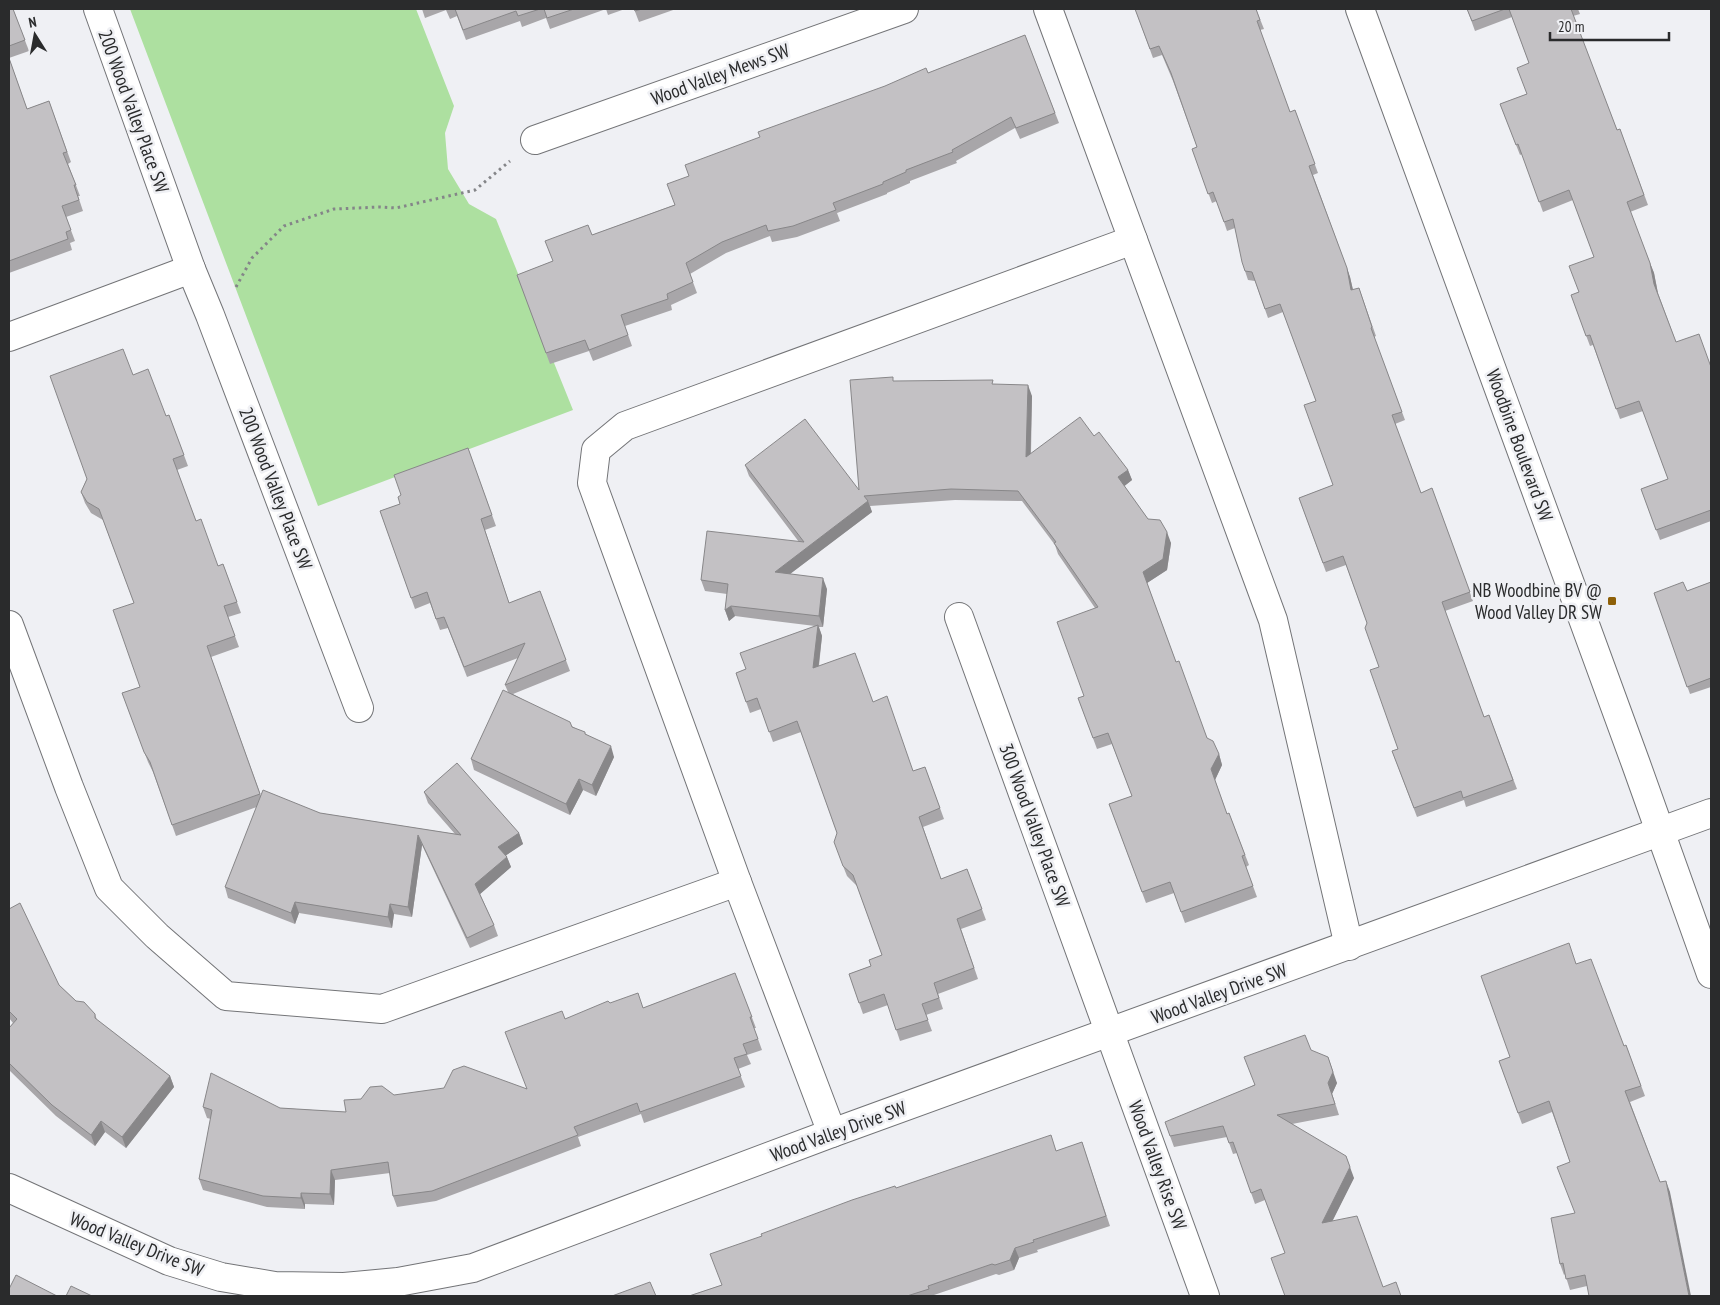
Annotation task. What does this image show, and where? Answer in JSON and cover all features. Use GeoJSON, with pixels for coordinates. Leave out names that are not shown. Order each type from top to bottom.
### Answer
{"type":"FeatureCollection","features":[{"type":"Feature","properties":{"kind":"street","name":"200 Wood Valley Place SW"},"geometry":{"type":"LineString","coordinates":[[98,9],[191,269],[359,708]]}},
{"type":"Feature","properties":{"kind":"street","name":"Wood Valley Mews SW"},"geometry":{"type":"LineString","coordinates":[[535,140],[904,9]]}},
{"type":"Feature","properties":{"kind":"street"},"geometry":{"type":"LineString","coordinates":[[1048,9],[1273,620],[1349,946]]}},
{"type":"Feature","properties":{"kind":"street","name":"Woodbine Boulevard SW"},"geometry":{"type":"LineString","coordinates":[[1360,9],[1661,832],[1711,974]]}},
{"type":"Feature","properties":{"kind":"street"},"geometry":{"type":"LineString","coordinates":[[832,1133],[592,483],[596,450],[625,426],[1133,240]]}},
{"type":"Feature","properties":{"kind":"street"},"geometry":{"type":"LineString","coordinates":[[9,336],[191,269]]}},
{"type":"Feature","properties":{"kind":"street","name":"300 Wood Valley Place SW"},"geometry":{"type":"LineString","coordinates":[[959,617],[1110,1033]]}},
{"type":"Feature","properties":{"kind":"street"},"geometry":{"type":"LineString","coordinates":[[9,625],[109,888],[157,936],[226,996],[382,1009],[738,882]]}},
{"type":"Feature","properties":{"kind":"street"},"geometry":{"type":"LineString","coordinates":[[1661,832],[1711,814]]}},
{"type":"Feature","properties":{"kind":"street","name":"Wood Valley Drive SW"},"geometry":{"type":"LineString","coordinates":[[9,1188],[169,1261],[221,1277],[275,1286],[344,1287],[398,1282],[474,1268],[832,1133],[1661,832]]}},
{"type":"Feature","properties":{"kind":"street","name":"Wood Valley Rise SW"},"geometry":{"type":"LineString","coordinates":[[1110,1033],[1205,1296]]}},
{"type":"Feature","properties":{"kind":"path"},"geometry":{"type":"LineString","coordinates":[[210,315],[236,286],[252,258],[284,226],[334,209],[396,208],[475,190],[535,140]]}},
{"type":"Feature","properties":{"kind":"green space"},"geometry":{"type":"Polygon","coordinates":[[[130,9],[416,9],[454,106],[445,133],[448,169],[469,204],[496,219],[573,410],[318,506],[130,9]]]}},
{"type":"Feature","properties":{"kind":"building"},"geometry":{"type":"Polygon","coordinates":[[[9,9],[13,9],[25,40],[9,46],[9,9]]]}},
{"type":"Feature","properties":{"kind":"building"},"geometry":{"type":"Polygon","coordinates":[[[455,9],[540,9],[518,16],[516,11],[463,30],[455,9]]]}},
{"type":"Feature","properties":{"kind":"building"},"geometry":{"type":"Polygon","coordinates":[[[544,9],[574,9],[547,18],[544,9]]]}},
{"type":"Feature","properties":{"kind":"building"},"geometry":{"type":"Polygon","coordinates":[[[1135,9],[1256,9],[1260,20],[1257,21],[1290,112],[1295,110],[1315,164],[1309,166],[1347,268],[1351,290],[1359,288],[1371,328],[1402,412],[1392,415],[1421,493],[1432,488],[1470,592],[1442,602],[1484,717],[1489,715],[1513,780],[1463,798],[1461,791],[1414,808],[1392,751],[1398,749],[1370,670],[1379,667],[1365,628],[1367,623],[1343,556],[1323,563],[1299,498],[1333,485],[1304,405],[1316,401],[1280,304],[1265,309],[1252,272],[1245,271],[1233,219],[1224,222],[1213,192],[1208,194],[1192,149],[1197,147],[1171,73],[1159,46],[1150,49],[1135,9]]]}},
{"type":"Feature","properties":{"kind":"building"},"geometry":{"type":"Polygon","coordinates":[[[1467,9],[1505,9],[1472,21],[1467,9]]]}},
{"type":"Feature","properties":{"kind":"building"},"geometry":{"type":"Polygon","coordinates":[[[1509,9],[1571,9],[1617,130],[1620,129],[1644,195],[1627,202],[1650,263],[1654,284],[1676,342],[1699,334],[1711,367],[1711,510],[1656,530],[1641,489],[1668,479],[1639,401],[1616,409],[1590,335],[1586,336],[1571,295],[1579,292],[1569,266],[1594,257],[1569,190],[1539,202],[1518,144],[1516,145],[1500,104],[1527,94],[1517,68],[1529,63],[1509,9]]]}},
{"type":"Feature","properties":{"kind":"building"},"geometry":{"type":"Polygon","coordinates":[[[1025,35],[1055,113],[1016,128],[1011,117],[952,150],[953,152],[906,170],[906,172],[883,182],[883,184],[833,203],[836,210],[793,226],[768,231],[766,225],[722,242],[686,263],[693,282],[667,294],[668,299],[621,315],[628,335],[589,350],[585,340],[546,353],[517,275],[553,261],[545,241],[588,225],[592,235],[675,205],[667,184],[689,176],[685,165],[760,137],[758,132],[885,86],[926,68],[928,73],[1025,35]]]}},
{"type":"Feature","properties":{"kind":"building"},"geometry":{"type":"Polygon","coordinates":[[[9,58],[27,109],[49,101],[67,152],[63,153],[76,185],[74,185],[79,200],[62,206],[71,230],[66,232],[68,239],[9,261],[9,58]]]}},
{"type":"Feature","properties":{"kind":"building"},"geometry":{"type":"Polygon","coordinates":[[[123,349],[133,375],[148,369],[166,416],[169,415],[184,455],[173,459],[196,521],[201,519],[218,566],[223,564],[237,602],[224,606],[235,636],[207,646],[260,794],[172,825],[150,762],[144,752],[122,693],[140,687],[113,610],[134,603],[99,509],[87,502],[81,492],[87,479],[50,376],[123,349]]]}},
{"type":"Feature","properties":{"kind":"building"},"geometry":{"type":"Polygon","coordinates":[[[893,377],[893,381],[993,380],[992,384],[1028,385],[1026,457],[1080,417],[1094,436],[1099,432],[1128,470],[1118,477],[1148,519],[1160,520],[1167,532],[1163,559],[1143,572],[1176,662],[1179,661],[1207,738],[1213,741],[1219,754],[1211,769],[1227,814],[1229,813],[1245,855],[1242,856],[1253,886],[1181,912],[1170,882],[1142,892],[1109,804],[1132,796],[1108,733],[1093,738],[1078,698],[1084,696],[1057,622],[1098,607],[1054,543],[1056,542],[1018,491],[951,489],[864,496],[868,501],[775,572],[823,578],[819,616],[731,606],[725,610],[728,584],[701,580],[707,531],[804,542],[745,465],[805,419],[859,490],[850,380],[893,377]]]}},
{"type":"Feature","properties":{"kind":"building"},"geometry":{"type":"Polygon","coordinates":[[[468,448],[492,515],[481,519],[509,603],[540,591],[566,660],[505,685],[525,643],[464,667],[444,617],[436,619],[427,592],[411,598],[380,511],[400,504],[398,497],[401,495],[394,475],[468,448]]]}},
{"type":"Feature","properties":{"kind":"building"},"geometry":{"type":"Polygon","coordinates":[[[1683,582],[1687,591],[1711,582],[1711,678],[1687,687],[1654,593],[1683,582]]]}},
{"type":"Feature","properties":{"kind":"building"},"geometry":{"type":"Polygon","coordinates":[[[818,625],[813,668],[855,653],[873,702],[887,696],[913,771],[925,767],[940,808],[919,817],[941,879],[967,869],[982,909],[957,919],[974,968],[934,983],[939,998],[922,1004],[928,1020],[896,1030],[884,994],[859,1003],[849,974],[871,966],[869,960],[882,955],[853,875],[843,866],[834,842],[837,833],[797,721],[769,732],[757,698],[746,702],[736,673],[746,669],[740,653],[818,625]]]}},
{"type":"Feature","properties":{"kind":"building"},"geometry":{"type":"Polygon","coordinates":[[[503,690],[570,722],[572,727],[611,746],[592,785],[579,779],[566,804],[471,759],[503,690]]]}},
{"type":"Feature","properties":{"kind":"building"},"geometry":{"type":"Polygon","coordinates":[[[457,763],[519,833],[498,847],[507,857],[475,884],[494,925],[467,938],[418,835],[408,907],[390,904],[388,917],[295,902],[291,913],[225,887],[263,790],[320,813],[461,835],[424,792],[457,763]]]}},
{"type":"Feature","properties":{"kind":"building"},"geometry":{"type":"Polygon","coordinates":[[[20,903],[59,985],[76,1001],[84,1002],[95,1014],[95,1018],[170,1076],[122,1137],[101,1121],[91,1135],[52,1105],[9,1063],[9,1028],[17,1019],[9,1011],[9,909],[20,903]]]}},
{"type":"Feature","properties":{"kind":"building"},"geometry":{"type":"Polygon","coordinates":[[[1569,943],[1576,964],[1591,959],[1641,1086],[1625,1091],[1660,1182],[1666,1181],[1689,1296],[1589,1296],[1585,1275],[1566,1279],[1563,1263],[1560,1264],[1551,1218],[1575,1213],[1557,1167],[1570,1162],[1549,1101],[1518,1113],[1499,1061],[1510,1057],[1481,976],[1569,943]]]}},
{"type":"Feature","properties":{"kind":"building"},"geometry":{"type":"Polygon","coordinates":[[[735,973],[752,1017],[750,1017],[758,1039],[743,1044],[747,1054],[734,1058],[741,1076],[640,1112],[637,1103],[574,1127],[578,1135],[432,1191],[393,1196],[388,1162],[331,1170],[330,1194],[301,1193],[301,1198],[263,1196],[199,1179],[212,1110],[203,1107],[211,1073],[280,1108],[346,1112],[344,1100],[361,1099],[370,1087],[382,1086],[394,1095],[444,1088],[453,1070],[464,1066],[527,1089],[505,1032],[562,1011],[565,1019],[608,1001],[610,1003],[638,993],[643,1008],[735,973]]]}},
{"type":"Feature","properties":{"kind":"building"},"geometry":{"type":"Polygon","coordinates":[[[1305,1035],[1311,1050],[1328,1057],[1333,1072],[1328,1083],[1335,1104],[1277,1115],[1346,1156],[1350,1167],[1322,1223],[1357,1216],[1383,1287],[1396,1282],[1401,1296],[1285,1296],[1271,1258],[1285,1253],[1261,1189],[1251,1193],[1233,1142],[1229,1143],[1223,1126],[1170,1136],[1165,1122],[1255,1085],[1244,1057],[1305,1035]]]}},
{"type":"Feature","properties":{"kind":"building"},"geometry":{"type":"Polygon","coordinates":[[[1051,1135],[1056,1151],[1082,1142],[1106,1216],[1033,1240],[1034,1242],[1015,1248],[1010,1260],[995,1265],[992,1264],[928,1286],[929,1289],[907,1296],[689,1296],[722,1285],[710,1254],[762,1236],[761,1234],[852,1200],[895,1186],[896,1188],[1051,1135]]]}},
{"type":"Feature","properties":{"kind":"building"},"geometry":{"type":"Polygon","coordinates":[[[16,1275],[57,1296],[9,1296],[9,1289],[16,1275]]]}},
{"type":"Feature","properties":{"kind":"building"},"geometry":{"type":"Polygon","coordinates":[[[650,1282],[656,1296],[612,1296],[650,1282]]]}},
{"type":"Feature","properties":{"kind":"building"},"geometry":{"type":"Polygon","coordinates":[[[71,1286],[92,1296],[66,1296],[71,1286]]]}},
{"type":"Feature","properties":{"kind":"place","name":"NB Woodbine BV @ Wood Valley DR SW"},"geometry":{"type":"Point","coordinates":[1612,601]}}]}
